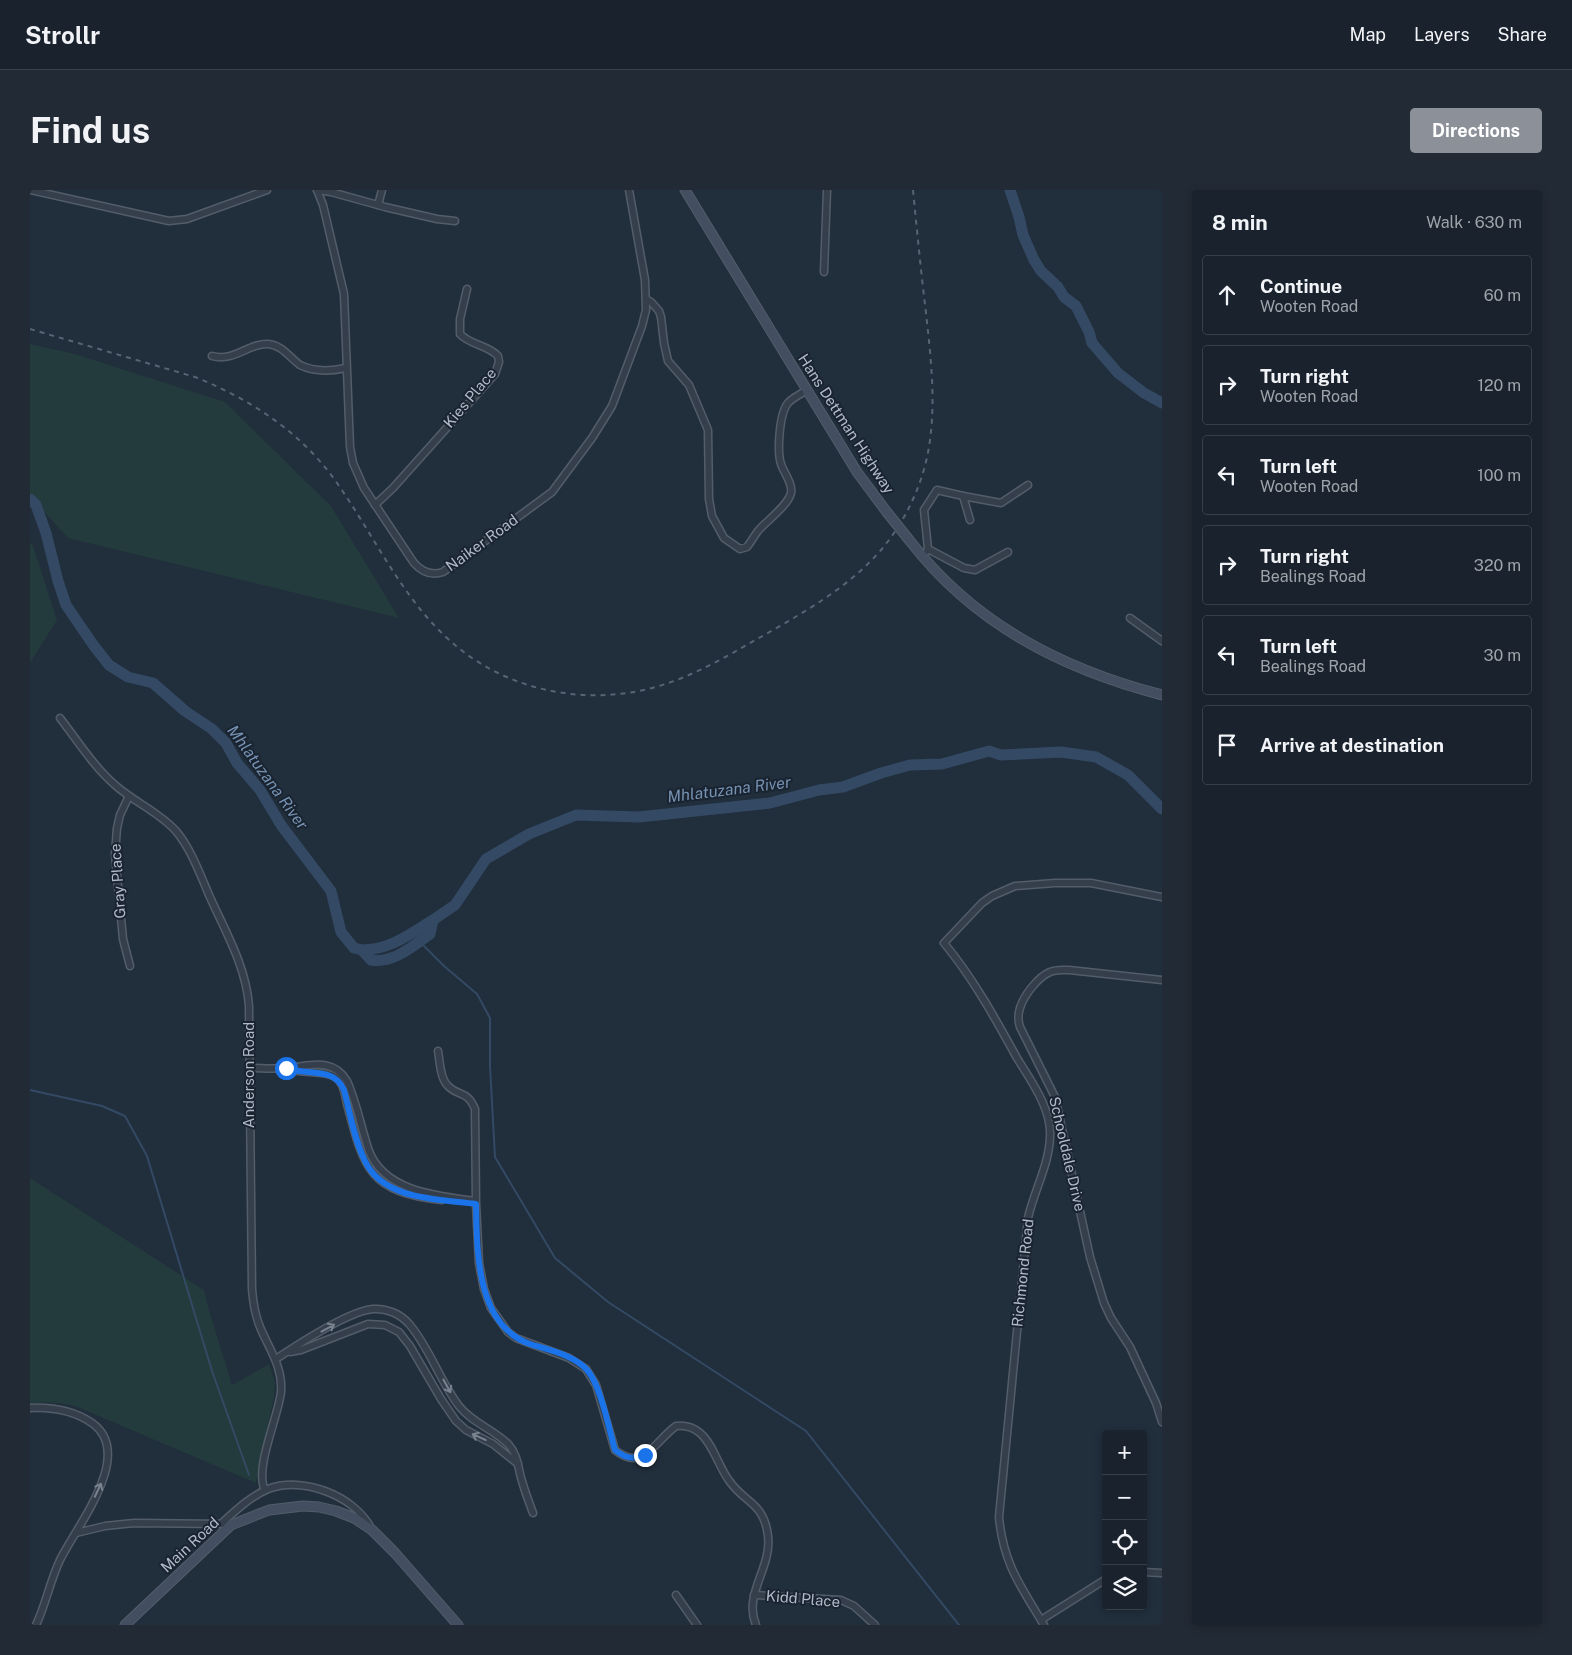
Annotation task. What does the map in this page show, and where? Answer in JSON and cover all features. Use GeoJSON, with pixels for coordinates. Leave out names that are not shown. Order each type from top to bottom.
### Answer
{"type":"FeatureCollection","features":[{"type":"Feature","properties":{"kind":"street"},"geometry":{"type":"LineString","coordinates":[[30,190],[169,221],[187,219],[267,190]]}},
{"type":"Feature","properties":{"kind":"street"},"geometry":{"type":"LineString","coordinates":[[317,190],[455,221]]}},
{"type":"Feature","properties":{"kind":"street","name":"Naiker Road"},"geometry":{"type":"LineString","coordinates":[[317,190],[323,205],[343,289],[346,313],[346,368],[351,455],[356,472],[375,505],[414,563],[424,572],[436,574],[443,572],[544,498],[560,483],[612,406],[642,326],[646,310],[645,280],[629,190]]}},
{"type":"Feature","properties":{"kind":"street"},"geometry":{"type":"LineString","coordinates":[[378,204],[382,190]]}},
{"type":"Feature","properties":{"kind":"street","name":"Hans Dettman Highway"},"geometry":{"type":"LineString","coordinates":[[685,190],[857,472],[886,512],[925,560],[966,600],[992,621],[1017,637],[1057,658],[1111,679],[1162,695]]}},
{"type":"Feature","properties":{"kind":"street"},"geometry":{"type":"LineString","coordinates":[[824,272],[827,190]]}},
{"type":"Feature","properties":{"kind":"street","name":"Kies Place"},"geometry":{"type":"LineString","coordinates":[[375,505],[400,481],[495,374],[498,368],[498,356],[495,353],[470,342],[460,334],[460,319],[468,289]]}},
{"type":"Feature","properties":{"kind":"street"},"geometry":{"type":"LineString","coordinates":[[646,299],[659,311],[668,361],[689,385],[708,430],[709,499],[712,516],[724,538],[740,549],[747,547],[758,530],[781,508],[792,492],[779,454],[782,418],[789,402],[807,390]]}},
{"type":"Feature","properties":{"kind":"street"},"geometry":{"type":"LineString","coordinates":[[212,356],[218,358],[230,357],[268,344],[281,349],[304,366],[323,370],[346,368]]}},
{"type":"Feature","properties":{"kind":"street"},"geometry":{"type":"LineString","coordinates":[[925,560],[928,549],[924,510],[937,490],[1001,503],[1028,485]]}},
{"type":"Feature","properties":{"kind":"street"},"geometry":{"type":"LineString","coordinates":[[963,496],[970,520]]}},
{"type":"Feature","properties":{"kind":"street"},"geometry":{"type":"LineString","coordinates":[[928,549],[964,568],[975,570],[1008,552]]}},
{"type":"Feature","properties":{"kind":"street"},"geometry":{"type":"LineString","coordinates":[[1130,618],[1162,641]]}},
{"type":"Feature","properties":{"kind":"street","name":"Anderson Road"},"geometry":{"type":"LineString","coordinates":[[60,718],[108,779],[167,823],[182,839],[238,959],[248,992],[252,1289],[255,1312],[260,1327],[276,1360],[281,1391],[262,1472],[262,1484],[266,1490]]}},
{"type":"Feature","properties":{"kind":"street","name":"Gray Place"},"geometry":{"type":"LineString","coordinates":[[129,796],[116,828],[115,854],[123,939],[130,966]]}},
{"type":"Feature","properties":{"kind":"street","name":"Richmond Road"},"geometry":{"type":"LineString","coordinates":[[1043,1622],[1019,1584],[1007,1559],[1000,1532],[999,1517],[1028,1218],[1050,1148],[1049,1124],[1046,1111],[1032,1084],[983,998],[944,943],[982,903],[992,896],[1015,886],[1091,883],[1162,898]]}},
{"type":"Feature","properties":{"kind":"street","name":"Schooldale Drive"},"geometry":{"type":"LineString","coordinates":[[1162,980],[1054,970],[1040,979],[1023,1001],[1020,1008],[1019,1021],[1020,1027],[1055,1097],[1090,1257],[1104,1302],[1110,1318],[1130,1346],[1156,1402],[1162,1422]]}},
{"type":"Feature","properties":{"kind":"street"},"geometry":{"type":"LineString","coordinates":[[438,1051],[442,1072],[448,1086],[470,1099],[475,1109],[476,1202],[480,1276],[491,1308],[508,1332],[516,1338],[569,1358],[586,1369],[596,1385],[615,1450],[625,1457],[638,1458],[645,1455],[676,1426],[689,1426],[702,1435],[729,1482],[755,1504],[764,1520],[769,1538],[765,1563],[754,1595],[752,1611],[756,1625]]}},
{"type":"Feature","properties":{"kind":"street"},"geometry":{"type":"LineString","coordinates":[[249,1068],[286,1068],[304,1073],[326,1074],[338,1080],[344,1090],[365,1162],[375,1176],[386,1185],[402,1192],[423,1197],[476,1202]]}},
{"type":"Feature","properties":{"kind":"street"},"geometry":{"type":"LineString","coordinates":[[276,1360],[325,1329],[364,1311],[381,1309],[394,1313],[410,1324],[460,1407],[514,1451],[533,1513]]}},
{"type":"Feature","properties":{"kind":"street"},"geometry":{"type":"LineString","coordinates":[[286,1352],[300,1350],[368,1324],[377,1323],[392,1328],[399,1332],[410,1346],[456,1421],[466,1430],[493,1444],[518,1464]]}},
{"type":"Feature","properties":{"kind":"street"},"geometry":{"type":"LineString","coordinates":[[30,1408],[48,1408],[78,1414],[98,1427],[105,1438],[108,1458],[102,1482],[60,1561],[36,1625]]}},
{"type":"Feature","properties":{"kind":"street","name":"Main Road"},"geometry":{"type":"LineString","coordinates":[[125,1625],[226,1524],[239,1508],[266,1490],[277,1486],[291,1485],[320,1490],[341,1498],[354,1507],[365,1517],[372,1530]]}},
{"type":"Feature","properties":{"kind":"street","name":"Main Road"},"geometry":{"type":"LineString","coordinates":[[226,1524],[270,1510],[303,1506],[319,1507],[354,1518],[372,1530],[395,1553],[458,1625]]}},
{"type":"Feature","properties":{"kind":"street"},"geometry":{"type":"LineString","coordinates":[[76,1533],[105,1526],[134,1523],[226,1524]]}},
{"type":"Feature","properties":{"kind":"street"},"geometry":{"type":"LineString","coordinates":[[1147,1572],[1162,1573]]}},
{"type":"Feature","properties":{"kind":"street"},"geometry":{"type":"LineString","coordinates":[[1043,1622],[1102,1582]]}},
{"type":"Feature","properties":{"kind":"street"},"geometry":{"type":"LineString","coordinates":[[676,1595],[697,1625]]}},
{"type":"Feature","properties":{"kind":"street","name":"Kidd Place"},"geometry":{"type":"LineString","coordinates":[[754,1595],[842,1600],[854,1606],[875,1625]]}},
{"type":"Feature","properties":{"kind":"green space"},"geometry":{"type":"Polygon","coordinates":[[[30,344],[75,354],[225,402],[331,506],[399,618],[68,538],[30,496],[30,344]]]}},
{"type":"Feature","properties":{"kind":"green space"},"geometry":{"type":"Polygon","coordinates":[[[30,542],[33,546],[57,620],[30,663],[30,542]]]}},
{"type":"Feature","properties":{"kind":"green space"},"geometry":{"type":"Polygon","coordinates":[[[30,1178],[204,1290],[232,1385],[269,1364],[275,1382],[274,1397],[256,1483],[75,1406],[53,1403],[30,1404],[30,1178]]]}},
{"type":"Feature","properties":{"kind":"waterway"},"geometry":{"type":"LineString","coordinates":[[1010,190],[1023,235],[1034,260],[1041,271],[1058,287],[1064,297],[1076,306],[1089,332],[1092,343],[1118,373],[1144,393],[1162,403]]}},
{"type":"Feature","properties":{"kind":"waterway","name":"Mhlatuzana River"},"geometry":{"type":"LineString","coordinates":[[30,499],[36,505],[46,533],[66,605],[94,646],[109,665],[128,677],[153,683],[185,711],[212,729],[226,743],[237,763],[260,790],[281,825],[331,891],[341,932],[354,948],[362,950],[371,960],[379,961],[395,957],[410,949],[430,934],[433,920],[455,905],[486,859],[529,834],[576,815],[639,817],[770,803],[819,790],[843,787],[910,765],[942,764],[989,751],[1001,755],[1061,752],[1096,757],[1128,775],[1162,809]]}},
{"type":"Feature","properties":{"kind":"waterway","name":"Mhlatuzana River"},"geometry":{"type":"LineString","coordinates":[[362,950],[391,944],[433,920]]}},
{"type":"Feature","properties":{"kind":"waterway"},"geometry":{"type":"LineString","coordinates":[[419,941],[444,966],[477,994],[490,1018],[490,1066],[495,1157],[555,1258],[608,1302],[806,1431],[959,1625]]}},
{"type":"Feature","properties":{"kind":"waterway"},"geometry":{"type":"LineString","coordinates":[[30,1090],[102,1106],[125,1116],[147,1156],[212,1371],[249,1475]]}},
{"type":"Feature","properties":{"kind":"railway"},"geometry":{"type":"LineString","coordinates":[[30,329],[195,377],[256,407],[292,434],[323,465],[353,506],[413,600],[450,641],[472,658],[519,682],[570,694],[623,694],[649,689],[700,670],[798,616],[821,601],[843,586],[880,551],[896,530],[910,506],[927,459],[933,397],[913,190]]}},
{"type":"Feature","properties":{"kind":"route"},"geometry":{"type":"LineString","coordinates":[[286,1068],[304,1073],[331,1075],[341,1083],[365,1162],[369,1170],[386,1185],[402,1192],[423,1197],[476,1204],[480,1276],[491,1308],[501,1323],[516,1338],[581,1364],[591,1374],[596,1385],[615,1450],[625,1457],[633,1459],[645,1455]]}}]}
